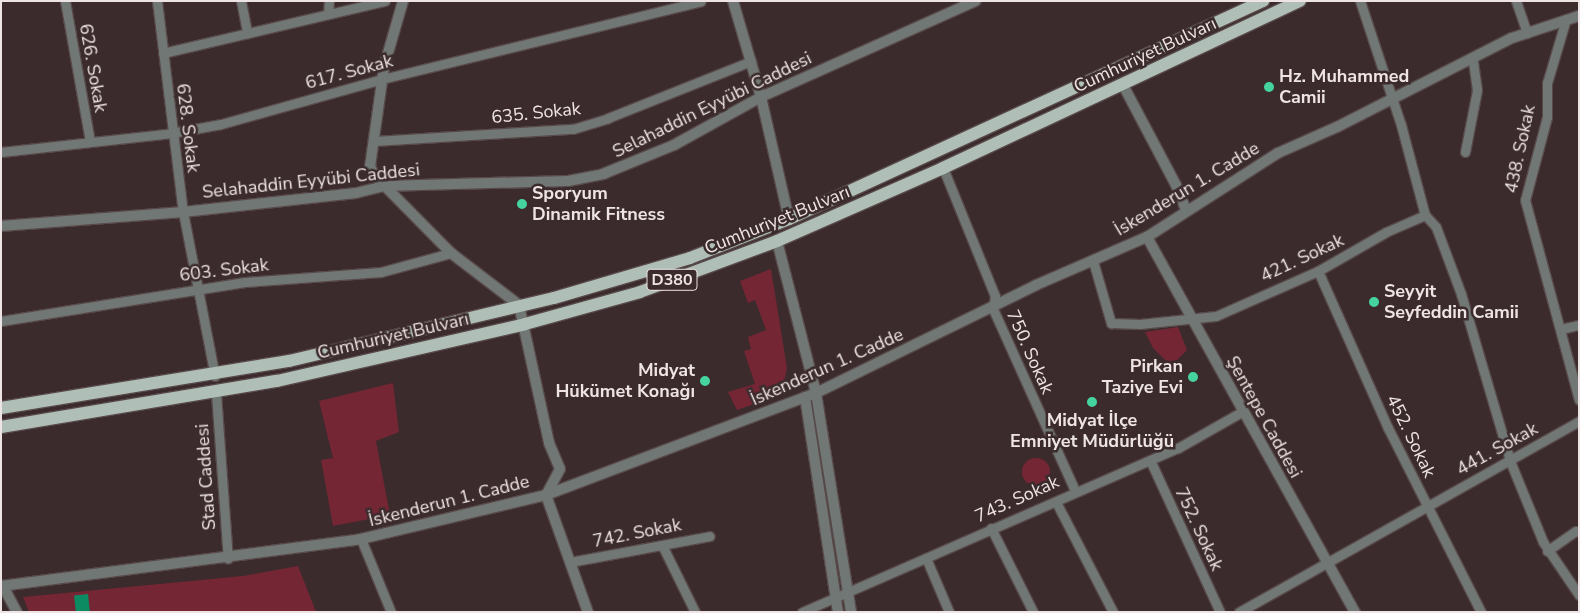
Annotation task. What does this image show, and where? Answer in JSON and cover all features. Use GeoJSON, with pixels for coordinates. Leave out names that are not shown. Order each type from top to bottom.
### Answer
{"type":"FeatureCollection","features":[{"type":"Feature","properties":{"kind":"main road","name":"Cumhuriyet Bulvarı"},"geometry":{"type":"LineString","coordinates":[[1,408],[215,376],[289,361],[519,305],[690,258],[789,219],[1264,1]]}},
{"type":"Feature","properties":{"kind":"main road","name":"Cumhuriyet Bulvarı"},"geometry":{"type":"LineString","coordinates":[[1,427],[216,393],[525,324],[640,292],[777,241],[943,168],[1300,1]]}},
{"type":"Feature","properties":{"kind":"street","name":"626. Sokak"},"geometry":{"type":"LineString","coordinates":[[65,1],[90,141]]}},
{"type":"Feature","properties":{"kind":"street","name":"628. Sokak"},"geometry":{"type":"LineString","coordinates":[[156,1],[183,212],[215,376]]}},
{"type":"Feature","properties":{"kind":"street"},"geometry":{"type":"LineString","coordinates":[[241,1],[248,33]]}},
{"type":"Feature","properties":{"kind":"street"},"geometry":{"type":"LineString","coordinates":[[328,14],[329,1]]}},
{"type":"Feature","properties":{"kind":"street"},"geometry":{"type":"LineString","coordinates":[[163,53],[385,1]]}},
{"type":"Feature","properties":{"kind":"street"},"geometry":{"type":"LineString","coordinates":[[403,1],[382,79],[370,166],[385,186],[451,253],[519,305],[525,324],[546,427],[560,469],[546,495],[588,612]]}},
{"type":"Feature","properties":{"kind":"street","name":"617. Sokak"},"geometry":{"type":"LineString","coordinates":[[1,152],[172,133],[221,124],[382,79],[701,1]]}},
{"type":"Feature","properties":{"kind":"street"},"geometry":{"type":"LineString","coordinates":[[733,1],[761,97],[789,219]]}},
{"type":"Feature","properties":{"kind":"street","name":"Selahaddin Eyyübi Caddesi"},"geometry":{"type":"LineString","coordinates":[[1,226],[183,212],[356,192],[385,186],[568,181],[603,174],[674,145],[761,97],[976,1]]}},
{"type":"Feature","properties":{"kind":"street"},"geometry":{"type":"LineString","coordinates":[[1360,1],[1425,215],[1436,227],[1461,294],[1510,461],[1547,551],[1579,595]]}},
{"type":"Feature","properties":{"kind":"street"},"geometry":{"type":"LineString","coordinates":[[1516,1],[1527,33]]}},
{"type":"Feature","properties":{"kind":"street","name":"İskenderun 1. Cadde"},"geometry":{"type":"LineString","coordinates":[[2,586],[228,559],[361,539],[546,495],[816,393],[993,309],[1036,285],[1147,236],[1278,152],[1527,33],[1579,16]]}},
{"type":"Feature","properties":{"kind":"street","name":"438. Sokak"},"geometry":{"type":"LineString","coordinates":[[1566,19],[1550,71],[1547,117],[1525,200],[1579,400]]}},
{"type":"Feature","properties":{"kind":"street"},"geometry":{"type":"LineString","coordinates":[[1465,152],[1477,90],[1473,60]]}},
{"type":"Feature","properties":{"kind":"street","name":"635. Sokak"},"geometry":{"type":"LineString","coordinates":[[374,141],[573,129],[608,118],[750,61]]}},
{"type":"Feature","properties":{"kind":"street"},"geometry":{"type":"LineString","coordinates":[[1123,85],[1176,185],[1186,210]]}},
{"type":"Feature","properties":{"kind":"street","name":"750. Sokak"},"geometry":{"type":"LineString","coordinates":[[943,168],[995,296],[993,309],[1076,491]]}},
{"type":"Feature","properties":{"kind":"street","name":"421. Sokak"},"geometry":{"type":"LineString","coordinates":[[1093,261],[1111,323],[1140,324],[1190,316],[1216,316],[1318,271],[1386,232],[1425,215]]}},
{"type":"Feature","properties":{"kind":"street","name":"Şentepe Caddesi"},"geometry":{"type":"LineString","coordinates":[[1147,236],[1327,565],[1355,612]]}},
{"type":"Feature","properties":{"kind":"street"},"geometry":{"type":"LineString","coordinates":[[777,241],[816,393],[852,612]]}},
{"type":"Feature","properties":{"kind":"street","name":"603. Sokak"},"geometry":{"type":"LineString","coordinates":[[1,321],[198,289],[381,272],[451,253]]}},
{"type":"Feature","properties":{"kind":"street","name":"452. Sokak"},"geometry":{"type":"LineString","coordinates":[[1318,271],[1388,428],[1481,612]]}},
{"type":"Feature","properties":{"kind":"street"},"geometry":{"type":"LineString","coordinates":[[1561,329],[1579,325]]}},
{"type":"Feature","properties":{"kind":"street","name":"Stad Caddesi"},"geometry":{"type":"LineString","coordinates":[[216,393],[228,559]]}},
{"type":"Feature","properties":{"kind":"street"},"geometry":{"type":"LineString","coordinates":[[805,398],[838,612]]}},
{"type":"Feature","properties":{"kind":"street","name":"743. Sokak"},"geometry":{"type":"LineString","coordinates":[[802,612],[847,590],[926,558],[1178,448],[1243,411]]}},
{"type":"Feature","properties":{"kind":"street","name":"441. Sokak"},"geometry":{"type":"LineString","coordinates":[[1239,612],[1327,565],[1579,421]]}},
{"type":"Feature","properties":{"kind":"street","name":"752. Sokak"},"geometry":{"type":"LineString","coordinates":[[1150,460],[1220,612]]}},
{"type":"Feature","properties":{"kind":"street"},"geometry":{"type":"LineString","coordinates":[[1056,502],[1113,612]]}},
{"type":"Feature","properties":{"kind":"street"},"geometry":{"type":"LineString","coordinates":[[992,528],[1033,612]]}},
{"type":"Feature","properties":{"kind":"street"},"geometry":{"type":"LineString","coordinates":[[1547,551],[1576,531],[1579,532]]}},
{"type":"Feature","properties":{"kind":"street","name":"742. Sokak"},"geometry":{"type":"LineString","coordinates":[[570,562],[710,536]]}},
{"type":"Feature","properties":{"kind":"street"},"geometry":{"type":"LineString","coordinates":[[361,539],[390,612]]}},
{"type":"Feature","properties":{"kind":"street"},"geometry":{"type":"LineString","coordinates":[[662,545],[695,612]]}},
{"type":"Feature","properties":{"kind":"street"},"geometry":{"type":"LineString","coordinates":[[926,558],[949,612]]}},
{"type":"Feature","properties":{"kind":"street"},"geometry":{"type":"LineString","coordinates":[[2,586],[17,612]]}},
{"type":"Feature","properties":{"kind":"shaded area"},"geometry":{"type":"Polygon","coordinates":[[[771,269],[787,368],[781,395],[737,410],[728,392],[755,384],[744,351],[751,349],[748,337],[766,330],[755,300],[748,303],[740,281],[771,269]]]}},
{"type":"Feature","properties":{"kind":"shaded area"},"geometry":{"type":"Polygon","coordinates":[[[1178,327],[1187,350],[1171,366],[1153,348],[1145,332],[1178,327]]]}},
{"type":"Feature","properties":{"kind":"shaded area"},"geometry":{"type":"Polygon","coordinates":[[[393,383],[399,432],[376,441],[390,515],[333,526],[321,460],[333,458],[319,401],[393,383]]]}},
{"type":"Feature","properties":{"kind":"shaded area"},"geometry":{"type":"Polygon","coordinates":[[[1036,458],[1046,462],[1050,472],[1046,482],[1036,486],[1026,482],[1022,472],[1026,462],[1036,458]]]}},
{"type":"Feature","properties":{"kind":"shaded area"},"geometry":{"type":"Polygon","coordinates":[[[298,566],[316,612],[29,612],[23,597],[243,576],[298,566]]]}},
{"type":"Feature","properties":{"kind":"shaded area"},"geometry":{"type":"Polygon","coordinates":[[[88,594],[90,612],[76,612],[74,595],[88,594]]]}},
{"type":"Feature","properties":{"kind":"place","name":"Hz. Muhammed Camii"},"geometry":{"type":"Point","coordinates":[1269,87]}},
{"type":"Feature","properties":{"kind":"place","name":"Sporyum Dinamik Fitness"},"geometry":{"type":"Point","coordinates":[522,204]}},
{"type":"Feature","properties":{"kind":"place","name":"Seyyit Seyfeddin Camii"},"geometry":{"type":"Point","coordinates":[1374,302]}},
{"type":"Feature","properties":{"kind":"place","name":"Pirkan Taziye Evi"},"geometry":{"type":"Point","coordinates":[1193,377]}},
{"type":"Feature","properties":{"kind":"place","name":"Midyat Hükümet Konağı"},"geometry":{"type":"Point","coordinates":[705,381]}},
{"type":"Feature","properties":{"kind":"place","name":"Midyat İlçe Emniyet Müdürlüğü"},"geometry":{"type":"Point","coordinates":[1092,402]}}]}
